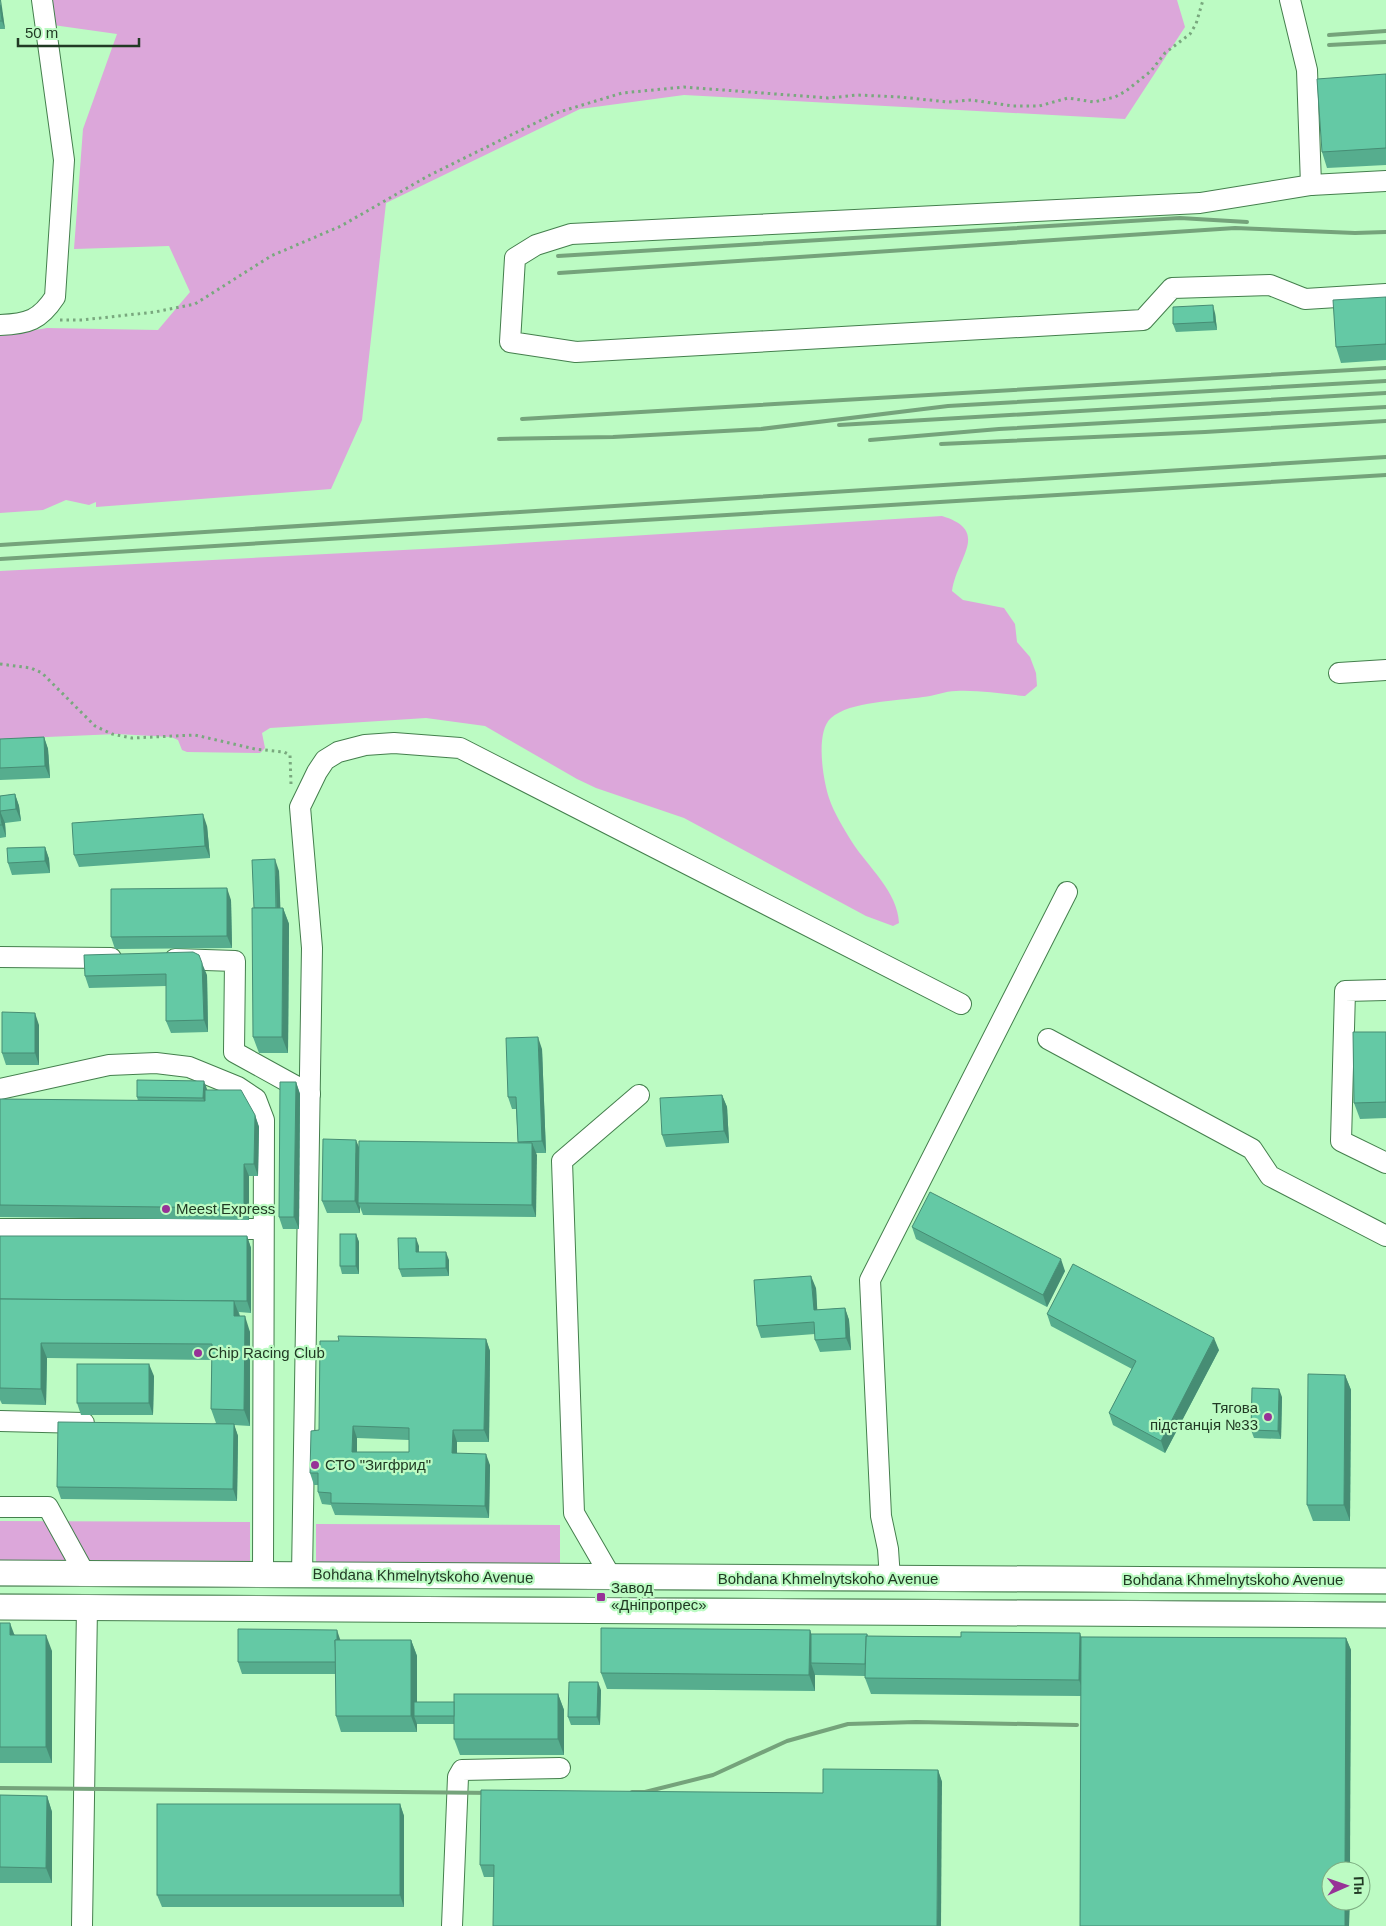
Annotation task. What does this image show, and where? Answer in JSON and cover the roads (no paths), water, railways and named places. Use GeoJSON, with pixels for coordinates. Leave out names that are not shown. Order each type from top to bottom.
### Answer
{"type":"FeatureCollection","features":[{"type":"Feature","properties":{"kind":"main road","name":"Bohdana Khmelnytskoho Avenue"},"geometry":{"type":"LineString","coordinates":[[0,1573],[1386,1581]]}},
{"type":"Feature","properties":{"kind":"main road"},"geometry":{"type":"LineString","coordinates":[[0,1607],[1386,1614]]}},
{"type":"Feature","properties":{"kind":"lane"},"geometry":{"type":"LineString","coordinates":[[0,326],[34,320],[46,311],[55,297],[64,160],[42,0]]}},
{"type":"Feature","properties":{"kind":"lane"},"geometry":{"type":"LineString","coordinates":[[1290,0],[1307,70],[1311,186]]}},
{"type":"Feature","properties":{"kind":"lane"},"geometry":{"type":"LineString","coordinates":[[1386,181],[1311,186],[1200,203],[572,234],[536,245],[515,258],[510,342],[576,352],[1143,320],[1172,288],[1270,285],[1305,299],[1386,294]]}},
{"type":"Feature","properties":{"kind":"lane"},"geometry":{"type":"LineString","coordinates":[[1339,673],[1386,670]]}},
{"type":"Feature","properties":{"kind":"lane"},"geometry":{"type":"LineString","coordinates":[[302,1575],[312,948],[300,807],[325,760],[338,752],[365,745],[394,743],[460,748],[961,1004]]}},
{"type":"Feature","properties":{"kind":"lane"},"geometry":{"type":"LineString","coordinates":[[890,1579],[888,1549],[881,1516],[870,1280],[1067,892]]}},
{"type":"Feature","properties":{"kind":"lane"},"geometry":{"type":"LineString","coordinates":[[0,957],[126,958]]}},
{"type":"Feature","properties":{"kind":"lane"},"geometry":{"type":"LineString","coordinates":[[156,959],[235,961],[234,1052],[310,1094]]}},
{"type":"Feature","properties":{"kind":"lane"},"geometry":{"type":"LineString","coordinates":[[1386,990],[1345,991],[1341,1141],[1386,1163]]}},
{"type":"Feature","properties":{"kind":"lane"},"geometry":{"type":"LineString","coordinates":[[1048,1040],[1252,1149],[1270,1176],[1386,1236]]}},
{"type":"Feature","properties":{"kind":"lane"},"geometry":{"type":"LineString","coordinates":[[0,1089],[109,1064],[156,1063],[189,1067],[238,1087],[256,1099],[264,1120],[262,1229],[263,1575]]}},
{"type":"Feature","properties":{"kind":"lane"},"geometry":{"type":"LineString","coordinates":[[611,1577],[574,1513],[562,1161],[639,1095]]}},
{"type":"Feature","properties":{"kind":"lane"},"geometry":{"type":"LineString","coordinates":[[0,1229],[262,1229]]}},
{"type":"Feature","properties":{"kind":"lane"},"geometry":{"type":"LineString","coordinates":[[0,1421],[105,1423]]}},
{"type":"Feature","properties":{"kind":"lane"},"geometry":{"type":"LineString","coordinates":[[0,1507],[48,1508],[85,1574]]}},
{"type":"Feature","properties":{"kind":"lane"},"geometry":{"type":"LineString","coordinates":[[82,1926],[86,1607]]}},
{"type":"Feature","properties":{"kind":"lane"},"geometry":{"type":"LineString","coordinates":[[452,1926],[458,1777],[462,1770],[560,1768]]}},
{"type":"Feature","properties":{"kind":"tram line"},"geometry":{"type":"LineString","coordinates":[[0,1586],[1386,1594]]}},
{"type":"Feature","properties":{"kind":"tram line"},"geometry":{"type":"LineString","coordinates":[[0,1594],[1386,1602]]}},
{"type":"Feature","properties":{"kind":"railway"},"geometry":{"type":"LineString","coordinates":[[1329,35],[1386,31]]}},
{"type":"Feature","properties":{"kind":"railway"},"geometry":{"type":"LineString","coordinates":[[1329,45],[1386,42]]}},
{"type":"Feature","properties":{"kind":"railway"},"geometry":{"type":"LineString","coordinates":[[558,256],[1180,218],[1247,222]]}},
{"type":"Feature","properties":{"kind":"railway"},"geometry":{"type":"LineString","coordinates":[[559,273],[1235,228],[1355,233],[1386,232]]}},
{"type":"Feature","properties":{"kind":"railway"},"geometry":{"type":"LineString","coordinates":[[522,419],[1386,368]]}},
{"type":"Feature","properties":{"kind":"railway"},"geometry":{"type":"LineString","coordinates":[[499,439],[613,437],[761,429],[948,406],[1386,381]]}},
{"type":"Feature","properties":{"kind":"railway"},"geometry":{"type":"LineString","coordinates":[[839,425],[1386,393]]}},
{"type":"Feature","properties":{"kind":"railway"},"geometry":{"type":"LineString","coordinates":[[870,440],[999,429],[1386,407]]}},
{"type":"Feature","properties":{"kind":"railway"},"geometry":{"type":"LineString","coordinates":[[941,444],[1205,432],[1386,421]]}},
{"type":"Feature","properties":{"kind":"railway"},"geometry":{"type":"LineString","coordinates":[[0,545],[1386,457]]}},
{"type":"Feature","properties":{"kind":"railway"},"geometry":{"type":"LineString","coordinates":[[0,559],[1386,475]]}},
{"type":"Feature","properties":{"kind":"railway"},"geometry":{"type":"LineString","coordinates":[[632,1792],[645,1792],[713,1775],[787,1741],[848,1724],[916,1722],[1077,1725]]}},
{"type":"Feature","properties":{"kind":"railway"},"geometry":{"type":"LineString","coordinates":[[0,1788],[495,1793]]}},
{"type":"Feature","properties":{"kind":"place","name":"Meest Express"},"geometry":{"type":"Point","coordinates":[166,1209]}},
{"type":"Feature","properties":{"kind":"place","name":"Chip Racing Club"},"geometry":{"type":"Point","coordinates":[198,1353]}},
{"type":"Feature","properties":{"kind":"place","name":"Тягова пiдстанцiя №33"},"geometry":{"type":"Point","coordinates":[1268,1417]}},
{"type":"Feature","properties":{"kind":"place","name":"СТО \"Зигфрид\""},"geometry":{"type":"Point","coordinates":[315,1465]}},
{"type":"Feature","properties":{"kind":"place","name":"Завод «Дніпропрес»"},"geometry":{"type":"Point","coordinates":[601,1597]}}]}
